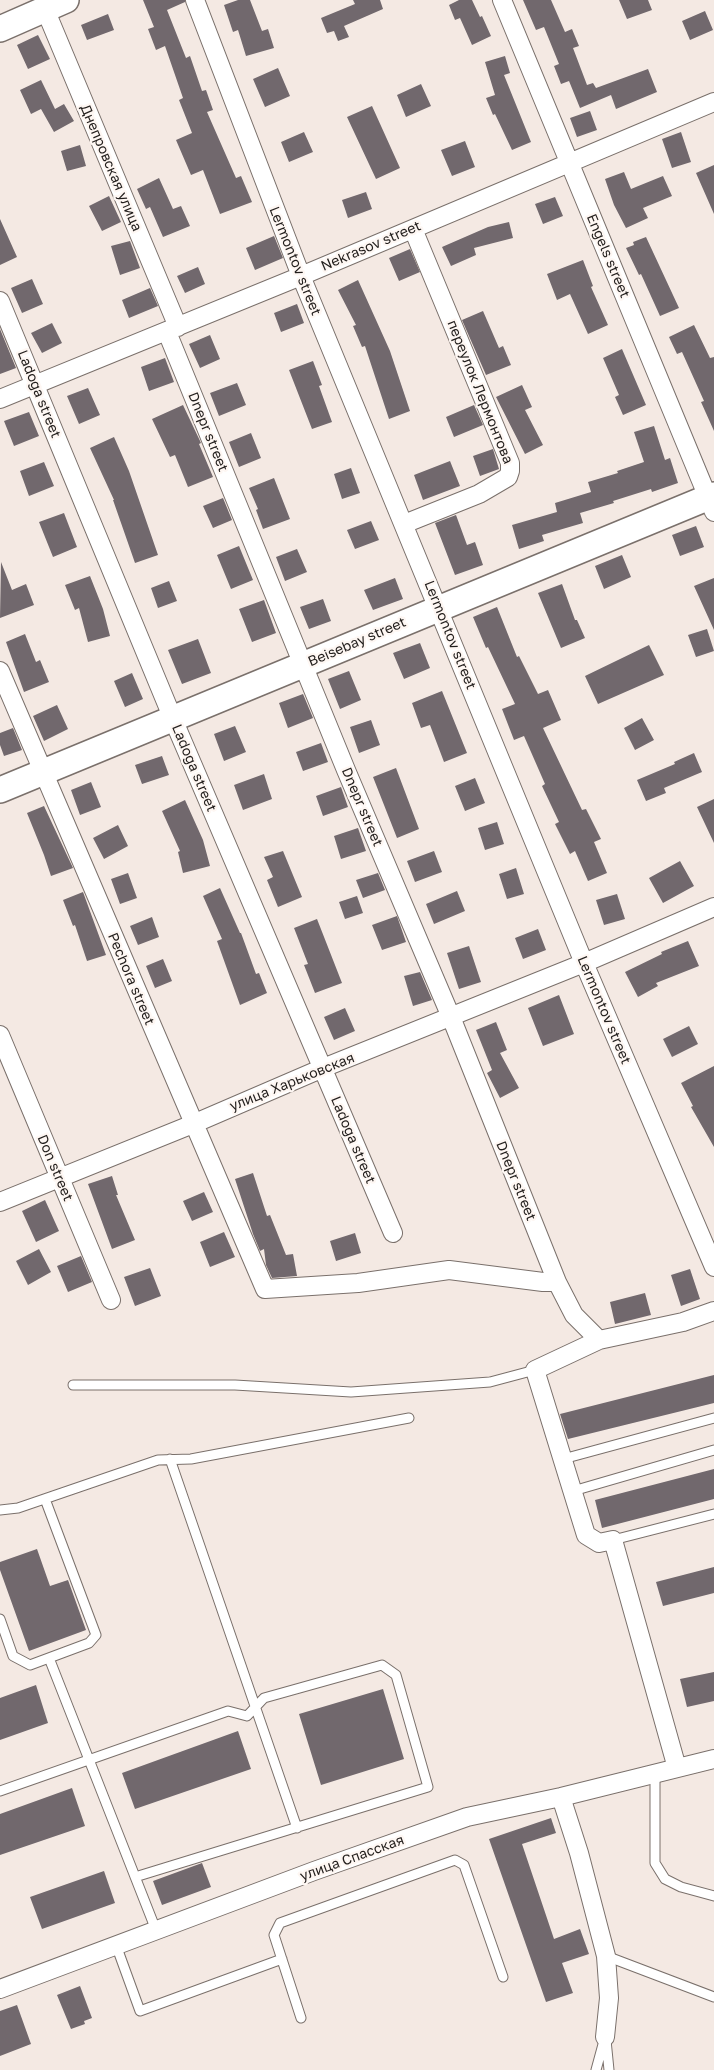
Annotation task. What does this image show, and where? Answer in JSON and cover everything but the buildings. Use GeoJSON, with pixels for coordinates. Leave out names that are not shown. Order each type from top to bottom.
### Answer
{"type":"FeatureCollection","features":[{"type":"Feature","properties":{"kind":"street","name":"Lermontov street"},"geometry":{"type":"LineString","coordinates":[[195,0],[301,276],[584,963],[714,1266]]}},
{"type":"Feature","properties":{"kind":"street","name":"Engels street"},"geometry":{"type":"LineString","coordinates":[[502,0],[712,501]]}},
{"type":"Feature","properties":{"kind":"street"},"geometry":{"type":"LineString","coordinates":[[0,28],[55,5]]}},
{"type":"Feature","properties":{"kind":"street","name":"Днепровская улица"},"geometry":{"type":"LineString","coordinates":[[55,5],[172,329]]}},
{"type":"Feature","properties":{"kind":"street","name":"Nekrasov street"},"geometry":{"type":"LineString","coordinates":[[0,399],[301,276],[714,102]]}},
{"type":"Feature","properties":{"kind":"street","name":"переулок Лермонтова"},"geometry":{"type":"LineString","coordinates":[[404,524],[479,494],[508,477],[510,471],[510,463],[413,229]]}},
{"type":"Feature","properties":{"kind":"street","name":"Ladoga street"},"geometry":{"type":"LineString","coordinates":[[0,301],[173,719],[393,1233]]}},
{"type":"Feature","properties":{"kind":"street","name":"Dnepr street"},"geometry":{"type":"LineString","coordinates":[[172,329],[303,665],[451,1017],[557,1282],[574,1314],[599,1340]]}},
{"type":"Feature","properties":{"kind":"street","name":"Beisebay street"},"geometry":{"type":"LineString","coordinates":[[0,790],[439,608],[712,501]]}},
{"type":"Feature","properties":{"kind":"street","name":"Pechora street"},"geometry":{"type":"LineString","coordinates":[[0,671],[263,1286],[268,1290],[358,1283],[448,1270],[543,1282],[557,1282]]}},
{"type":"Feature","properties":{"kind":"street","name":"улица Харьковская"},"geometry":{"type":"LineString","coordinates":[[0,1202],[193,1124],[323,1068],[584,963],[714,907]]}},
{"type":"Feature","properties":{"kind":"street","name":"Don street"},"geometry":{"type":"LineString","coordinates":[[0,1035],[111,1300]]}},
{"type":"Feature","properties":{"kind":"street"},"geometry":{"type":"LineString","coordinates":[[677,1768],[613,1540],[599,1543],[586,1535],[535,1370],[599,1340],[683,1322],[714,1311]]}},
{"type":"Feature","properties":{"kind":"street","name":"улица Спасская"},"geometry":{"type":"LineString","coordinates":[[0,1989],[314,1871],[467,1817],[655,1775],[714,1759]]}},
{"type":"Feature","properties":{"kind":"street"},"geometry":{"type":"LineString","coordinates":[[561,1797],[606,1956],[609,1998],[605,2037]]}},
{"type":"Feature","properties":{"kind":"lane"},"geometry":{"type":"LineString","coordinates":[[73,1385],[235,1385],[351,1392],[490,1382],[535,1370]]}},
{"type":"Feature","properties":{"kind":"lane"},"geometry":{"type":"LineString","coordinates":[[0,1510],[18,1508],[158,1460],[191,1459],[410,1418]]}},
{"type":"Feature","properties":{"kind":"lane"},"geometry":{"type":"LineString","coordinates":[[563,1459],[714,1418]]}},
{"type":"Feature","properties":{"kind":"lane"},"geometry":{"type":"LineString","coordinates":[[573,1491],[714,1450]]}},
{"type":"Feature","properties":{"kind":"lane"},"geometry":{"type":"LineString","coordinates":[[170,1459],[297,1828]]}},
{"type":"Feature","properties":{"kind":"lane"},"geometry":{"type":"LineString","coordinates":[[0,1619],[13,1656],[30,1665],[89,1643],[96,1635],[45,1499]]}},
{"type":"Feature","properties":{"kind":"lane"},"geometry":{"type":"LineString","coordinates":[[613,1540],[714,1514]]}},
{"type":"Feature","properties":{"kind":"lane"},"geometry":{"type":"LineString","coordinates":[[49,1658],[156,1930]]}},
{"type":"Feature","properties":{"kind":"lane"},"geometry":{"type":"LineString","coordinates":[[0,1791],[228,1711],[246,1716],[264,1698],[382,1665],[396,1675],[428,1787],[135,1877]]}},
{"type":"Feature","properties":{"kind":"lane"},"geometry":{"type":"LineString","coordinates":[[655,1775],[655,1863],[665,1879],[681,1887],[714,1896]]}},
{"type":"Feature","properties":{"kind":"lane"},"geometry":{"type":"LineString","coordinates":[[301,2018],[274,1935],[280,1923],[455,1860],[464,1865],[503,1977]]}},
{"type":"Feature","properties":{"kind":"lane"},"geometry":{"type":"LineString","coordinates":[[116,1945],[140,2011],[282,1959]]}},
{"type":"Feature","properties":{"kind":"lane"},"geometry":{"type":"LineString","coordinates":[[606,1956],[714,1997]]}},
{"type":"Feature","properties":{"kind":"lane"},"geometry":{"type":"LineString","coordinates":[[596,2070],[605,2037]]}},
{"type":"Feature","properties":{"kind":"lane"},"geometry":{"type":"LineString","coordinates":[[605,2037],[609,2070]]}}]}
